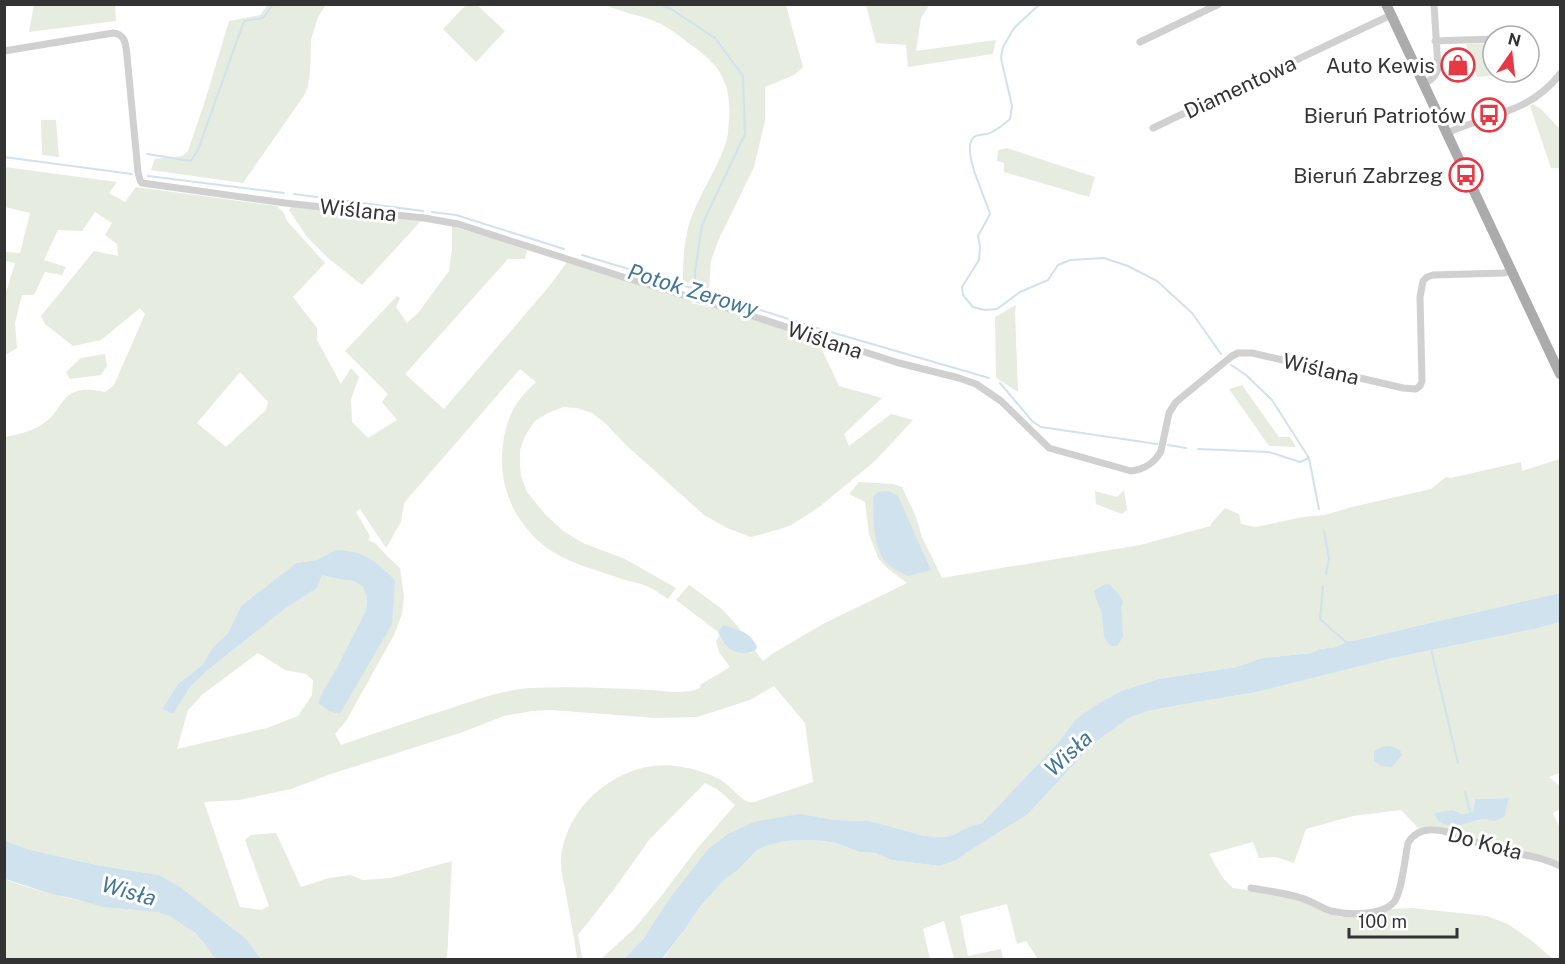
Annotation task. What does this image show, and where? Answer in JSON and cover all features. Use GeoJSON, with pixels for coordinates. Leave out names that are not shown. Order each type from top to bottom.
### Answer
{"type":"FeatureCollection","features":[{"type":"Feature","properties":{"kind":"main road"},"geometry":{"type":"LineString","coordinates":[[1389,10],[1560,374]]}},
{"type":"Feature","properties":{"kind":"street"},"geometry":{"type":"LineString","coordinates":[[1140,42],[1219,4]]}},
{"type":"Feature","properties":{"kind":"street"},"geometry":{"type":"LineString","coordinates":[[1424,84],[1436,75],[1438,68],[1434,4]]}},
{"type":"Feature","properties":{"kind":"street","name":"Diamentowa"},"geometry":{"type":"LineString","coordinates":[[1153,128],[1389,10]]}},
{"type":"Feature","properties":{"kind":"street","name":"Wiślana"},"geometry":{"type":"LineString","coordinates":[[4,51],[112,33],[121,36],[126,47],[138,172],[142,183],[458,224],[899,363],[976,384],[1001,401],[1049,448],[1131,471],[1144,468],[1159,456],[1170,413],[1176,402],[1232,356],[1238,354],[1252,353],[1416,389],[1422,381],[1420,297],[1423,280],[1427,277],[1504,273],[1511,270]]}},
{"type":"Feature","properties":{"kind":"street"},"geometry":{"type":"LineString","coordinates":[[1435,41],[1481,39]]}},
{"type":"Feature","properties":{"kind":"street"},"geometry":{"type":"LineString","coordinates":[[1447,133],[1520,107],[1549,87],[1560,74]]}},
{"type":"Feature","properties":{"kind":"street","name":"Do Koła"},"geometry":{"type":"LineString","coordinates":[[1251,888],[1300,897],[1329,910],[1347,914],[1377,911],[1394,902],[1399,894],[1408,843],[1412,837],[1417,832],[1434,829],[1493,849],[1540,858],[1560,867]]}},
{"type":"Feature","properties":{"kind":"shaded area"},"geometry":{"type":"Polygon","coordinates":[[[268,4],[326,5],[318,17],[311,40],[310,72],[305,94],[243,183],[151,170],[155,159],[182,156],[188,151],[229,21],[260,15],[268,4]]]}},
{"type":"Feature","properties":{"kind":"shaded area"},"geometry":{"type":"Polygon","coordinates":[[[476,4],[505,31],[476,62],[443,29],[466,5],[476,4]]]}},
{"type":"Feature","properties":{"kind":"shaded area"},"geometry":{"type":"Polygon","coordinates":[[[34,5],[115,5],[116,21],[29,32],[34,5]]]}},
{"type":"Feature","properties":{"kind":"shaded area"},"geometry":{"type":"Polygon","coordinates":[[[605,5],[786,5],[803,67],[794,75],[765,87],[765,121],[754,167],[718,241],[711,261],[709,290],[683,281],[684,257],[691,218],[726,142],[729,107],[725,84],[715,66],[707,58],[671,30],[654,21],[605,5]]]}},
{"type":"Feature","properties":{"kind":"shaded area"},"geometry":{"type":"Polygon","coordinates":[[[866,5],[929,5],[921,18],[916,51],[996,40],[993,54],[908,67],[906,45],[876,43],[866,5]]]}},
{"type":"Feature","properties":{"kind":"shaded area"},"geometry":{"type":"Polygon","coordinates":[[[1481,43],[1481,77],[1477,77],[1466,44],[1481,43]]]}},
{"type":"Feature","properties":{"kind":"shaded area"},"geometry":{"type":"Polygon","coordinates":[[[1533,104],[1560,129],[1560,168],[1551,168],[1530,106],[1533,104]]]}},
{"type":"Feature","properties":{"kind":"shaded area"},"geometry":{"type":"Polygon","coordinates":[[[41,120],[56,120],[59,157],[42,155],[41,120]]]}},
{"type":"Feature","properties":{"kind":"shaded area"},"geometry":{"type":"Polygon","coordinates":[[[1007,148],[1095,177],[1089,197],[1004,172],[1004,163],[997,161],[998,150],[1007,148]]]}},
{"type":"Feature","properties":{"kind":"shaded area"},"geometry":{"type":"Polygon","coordinates":[[[5,167],[117,182],[109,193],[125,202],[136,187],[277,206],[287,221],[325,263],[293,297],[317,328],[317,340],[341,384],[351,368],[359,377],[351,399],[352,422],[368,438],[397,420],[382,402],[388,394],[345,351],[397,296],[400,298],[396,307],[407,323],[418,313],[449,271],[452,226],[527,250],[525,259],[508,259],[405,374],[444,409],[551,284],[567,262],[692,301],[691,303],[710,306],[818,341],[839,386],[882,398],[844,434],[849,446],[891,414],[913,420],[876,460],[818,508],[791,525],[751,537],[727,528],[704,515],[592,413],[577,408],[563,407],[535,421],[525,436],[520,450],[521,476],[527,492],[563,531],[583,543],[625,559],[676,588],[668,599],[646,586],[562,557],[537,540],[516,513],[509,499],[503,477],[503,444],[507,424],[515,406],[536,382],[520,369],[404,503],[401,522],[386,548],[360,509],[356,512],[370,536],[368,540],[375,543],[400,568],[404,597],[402,614],[394,635],[346,721],[335,734],[341,745],[474,700],[519,689],[575,687],[675,692],[694,690],[730,667],[719,652],[716,641],[719,636],[723,642],[750,653],[755,651],[763,661],[823,624],[907,583],[878,558],[869,534],[865,502],[849,494],[859,482],[893,484],[902,487],[916,517],[922,537],[942,578],[1140,545],[1211,526],[1225,508],[1239,514],[1241,524],[1256,527],[1325,515],[1431,489],[1446,477],[1451,478],[1521,462],[1522,471],[1560,459],[1560,593],[1347,641],[1336,647],[1311,653],[1262,658],[1237,667],[1158,679],[1121,691],[1076,719],[1057,744],[982,823],[955,834],[945,837],[925,836],[870,821],[817,817],[707,850],[669,899],[643,939],[624,959],[601,959],[634,929],[696,850],[735,805],[717,789],[705,783],[649,840],[578,935],[582,957],[585,959],[575,959],[577,958],[576,950],[561,868],[563,846],[571,825],[583,806],[599,790],[618,778],[638,769],[660,765],[697,770],[712,776],[721,780],[748,802],[813,782],[805,723],[774,686],[750,700],[697,717],[656,718],[552,710],[504,716],[460,733],[291,789],[239,800],[204,802],[240,907],[261,910],[269,906],[245,840],[251,835],[276,833],[301,887],[329,878],[350,875],[363,880],[391,878],[452,861],[447,959],[261,959],[246,939],[159,875],[97,865],[31,850],[5,841],[5,437],[43,424],[66,398],[77,391],[105,392],[114,385],[145,314],[140,308],[101,340],[73,346],[45,324],[41,316],[94,251],[118,256],[117,244],[105,235],[112,223],[95,212],[82,231],[58,230],[44,260],[66,267],[62,275],[45,272],[34,295],[22,295],[15,323],[17,348],[5,355],[5,296],[15,263],[5,261],[5,252],[20,253],[30,213],[5,207],[5,167]],[[240,372],[197,423],[226,447],[266,410],[268,402],[240,372]],[[335,550],[317,560],[296,563],[241,606],[228,633],[213,647],[202,665],[178,684],[162,709],[173,714],[191,686],[208,670],[286,608],[317,588],[322,575],[354,581],[363,587],[367,598],[366,610],[323,691],[395,580],[335,550]],[[258,653],[203,694],[188,710],[177,749],[267,728],[298,716],[312,695],[313,680],[306,674],[285,670],[258,653]]]}},
{"type":"Feature","properties":{"kind":"shaded area"},"geometry":{"type":"Polygon","coordinates":[[[293,205],[421,221],[362,285],[328,258],[307,237],[289,210],[293,205]]]}},
{"type":"Feature","properties":{"kind":"shaded area"},"geometry":{"type":"Polygon","coordinates":[[[1016,305],[1018,392],[996,378],[995,317],[1016,305]]]}},
{"type":"Feature","properties":{"kind":"shaded area"},"geometry":{"type":"Polygon","coordinates":[[[105,354],[107,366],[101,375],[70,379],[66,372],[81,358],[105,354]]]}},
{"type":"Feature","properties":{"kind":"shaded area"},"geometry":{"type":"Polygon","coordinates":[[[1242,385],[1279,437],[1290,437],[1296,447],[1269,446],[1229,389],[1242,385]]]}},
{"type":"Feature","properties":{"kind":"shaded area"},"geometry":{"type":"Polygon","coordinates":[[[1124,490],[1127,510],[1122,514],[1096,504],[1095,491],[1117,497],[1124,490]]]}},
{"type":"Feature","properties":{"kind":"shaded area"},"geometry":{"type":"Polygon","coordinates":[[[689,585],[722,609],[741,630],[723,626],[718,632],[676,600],[689,585]]]}},
{"type":"Feature","properties":{"kind":"shaded area"},"geometry":{"type":"Polygon","coordinates":[[[1560,622],[1560,773],[1549,777],[1560,786],[1560,809],[1553,813],[1560,828],[1560,863],[1552,858],[1494,846],[1433,826],[1418,828],[1401,810],[1353,816],[1306,829],[1294,863],[1276,857],[1259,858],[1253,842],[1209,854],[1223,878],[1233,888],[1285,896],[1341,917],[1412,908],[1487,916],[1508,924],[1553,959],[1038,959],[1026,941],[1017,944],[1007,904],[960,916],[968,956],[1001,949],[1003,959],[954,959],[944,921],[923,929],[930,959],[662,960],[699,908],[725,879],[738,870],[756,851],[766,846],[785,841],[813,840],[836,843],[859,852],[875,853],[891,860],[940,866],[957,860],[1027,815],[1094,743],[1129,718],[1148,711],[1257,692],[1393,658],[1560,622]],[[1509,798],[1475,799],[1473,812],[1462,814],[1453,810],[1453,826],[1489,819],[1509,798]]]}},
{"type":"Feature","properties":{"kind":"shaded area"},"geometry":{"type":"Polygon","coordinates":[[[4,879],[84,902],[163,913],[192,931],[217,959],[5,959],[4,879]]]}},
{"type":"Feature","properties":{"kind":"water"},"geometry":{"type":"Polygon","coordinates":[[[889,491],[898,496],[931,570],[908,576],[889,565],[880,553],[874,529],[873,497],[878,492],[889,491]]]}},
{"type":"Feature","properties":{"kind":"water"},"geometry":{"type":"Polygon","coordinates":[[[335,550],[354,552],[368,558],[395,580],[392,624],[339,714],[329,711],[318,703],[366,610],[367,598],[363,587],[354,581],[322,575],[317,588],[286,608],[208,670],[191,686],[173,714],[162,709],[178,684],[202,665],[213,647],[228,633],[241,606],[296,563],[317,560],[335,550]]]}},
{"type":"Feature","properties":{"kind":"water"},"geometry":{"type":"Polygon","coordinates":[[[1109,584],[1123,602],[1121,607],[1123,637],[1117,646],[1111,646],[1106,639],[1102,614],[1094,591],[1109,584]]]}},
{"type":"Feature","properties":{"kind":"water","name":"Wisła"},"geometry":{"type":"Polygon","coordinates":[[[1560,593],[1560,622],[1393,658],[1257,692],[1148,711],[1129,718],[1094,743],[1027,815],[957,860],[940,866],[891,860],[875,853],[859,852],[836,843],[813,840],[785,841],[766,846],[756,851],[738,870],[725,879],[699,908],[662,959],[624,959],[643,939],[669,899],[707,850],[728,834],[754,822],[799,814],[835,820],[870,821],[925,836],[945,837],[982,823],[1057,744],[1076,719],[1121,691],[1158,679],[1237,667],[1262,658],[1311,653],[1336,647],[1347,641],[1560,593]]]}},
{"type":"Feature","properties":{"kind":"water"},"geometry":{"type":"Polygon","coordinates":[[[723,625],[751,638],[757,647],[755,651],[742,653],[728,647],[718,632],[723,625]]]}},
{"type":"Feature","properties":{"kind":"water"},"geometry":{"type":"Polygon","coordinates":[[[1390,746],[1400,750],[1402,755],[1392,767],[1381,766],[1374,761],[1374,751],[1390,746]]]}},
{"type":"Feature","properties":{"kind":"water"},"geometry":{"type":"Polygon","coordinates":[[[1509,798],[1504,817],[1495,821],[1480,820],[1452,826],[1439,822],[1434,813],[1453,810],[1462,814],[1473,812],[1475,799],[1509,798]]]}},
{"type":"Feature","properties":{"kind":"water","name":"Wisła"},"geometry":{"type":"Polygon","coordinates":[[[5,841],[31,850],[97,865],[159,875],[180,887],[246,939],[261,959],[217,959],[195,933],[170,916],[157,912],[104,907],[51,894],[5,879],[5,841]]]}},
{"type":"Feature","properties":{"kind":"waterway"},"geometry":{"type":"LineString","coordinates":[[147,154],[191,161],[198,150],[244,21],[263,18],[273,4]]}},
{"type":"Feature","properties":{"kind":"waterway"},"geometry":{"type":"LineString","coordinates":[[659,4],[671,9],[715,38],[743,76],[745,134],[702,225],[695,272],[695,289]]}},
{"type":"Feature","properties":{"kind":"waterway"},"geometry":{"type":"LineString","coordinates":[[1040,4],[1014,28],[1003,47],[1001,58],[1012,106],[1010,119],[993,132],[973,138],[970,144],[975,175],[990,214],[978,236],[979,260],[962,287],[963,295],[973,307],[985,310],[997,309],[1020,292],[1048,280],[1058,265],[1070,260],[1104,258],[1128,266],[1157,281],[1192,313],[1221,354]]}},
{"type":"Feature","properties":{"kind":"waterway","name":"Potok Zerowy"},"geometry":{"type":"LineString","coordinates":[[4,157],[132,174]]}},
{"type":"Feature","properties":{"kind":"waterway"},"geometry":{"type":"LineString","coordinates":[[148,176],[284,193]]}},
{"type":"Feature","properties":{"kind":"waterway"},"geometry":{"type":"LineString","coordinates":[[294,194],[423,211]]}},
{"type":"Feature","properties":{"kind":"waterway"},"geometry":{"type":"LineString","coordinates":[[432,212],[456,215],[564,249]]}},
{"type":"Feature","properties":{"kind":"waterway","name":"Potok Zerowy"},"geometry":{"type":"LineString","coordinates":[[582,255],[804,324]]}},
{"type":"Feature","properties":{"kind":"waterway"},"geometry":{"type":"LineString","coordinates":[[817,328],[989,378]]}},
{"type":"Feature","properties":{"kind":"waterway"},"geometry":{"type":"LineString","coordinates":[[1231,365],[1246,375],[1272,400],[1309,458],[1319,509]]}},
{"type":"Feature","properties":{"kind":"waterway"},"geometry":{"type":"LineString","coordinates":[[1000,383],[1032,421],[1041,427],[1157,444]]}},
{"type":"Feature","properties":{"kind":"waterway"},"geometry":{"type":"LineString","coordinates":[[1168,445],[1186,448]]}},
{"type":"Feature","properties":{"kind":"waterway"},"geometry":{"type":"LineString","coordinates":[[1198,449],[1269,452],[1300,462],[1309,458]]}},
{"type":"Feature","properties":{"kind":"waterway"},"geometry":{"type":"LineString","coordinates":[[1324,531],[1329,559],[1326,574]]}},
{"type":"Feature","properties":{"kind":"waterway"},"geometry":{"type":"LineString","coordinates":[[1323,586],[1320,619],[1347,643]]}},
{"type":"Feature","properties":{"kind":"waterway"},"geometry":{"type":"LineString","coordinates":[[1431,649],[1458,763]]}},
{"type":"Feature","properties":{"kind":"waterway"},"geometry":{"type":"LineString","coordinates":[[1465,792],[1470,812]]}},
{"type":"Feature","properties":{"kind":"place","name":"Auto Kewis"},"geometry":{"type":"Point","coordinates":[1458,65]}},
{"type":"Feature","properties":{"kind":"place","name":"Bieruń Patriotów"},"geometry":{"type":"Point","coordinates":[1489,115]}},
{"type":"Feature","properties":{"kind":"place","name":"Bieruń Zabrzeg"},"geometry":{"type":"Point","coordinates":[1466,175]}}]}
